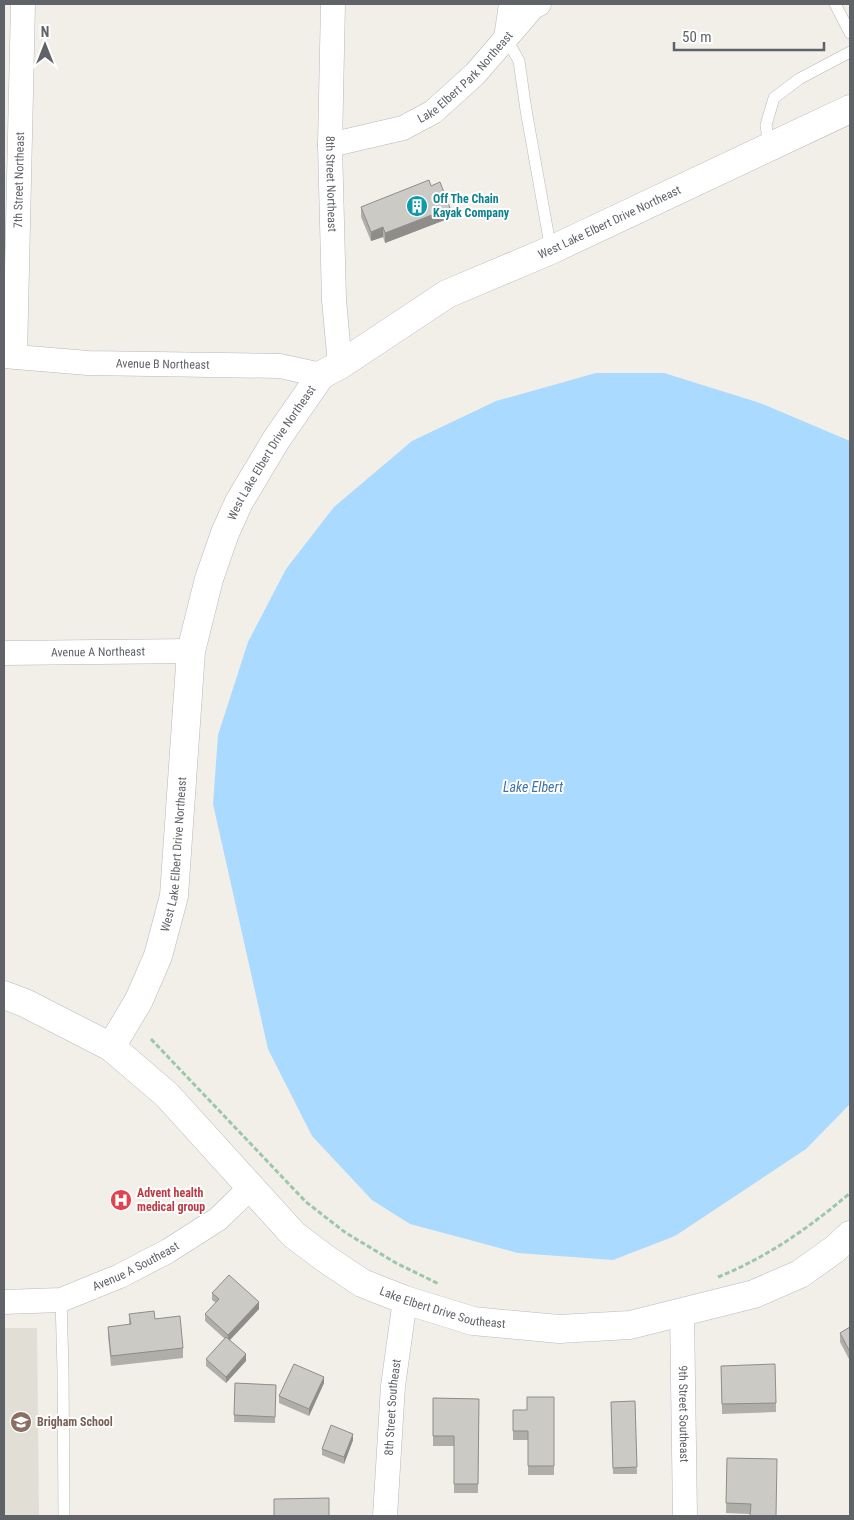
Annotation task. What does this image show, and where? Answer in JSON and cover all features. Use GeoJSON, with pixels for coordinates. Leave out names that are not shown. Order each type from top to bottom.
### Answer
{"type":"FeatureCollection","features":[{"type":"Feature","properties":{"kind":"street","name":"7th Street Northeast"},"geometry":{"type":"LineString","coordinates":[[9,356],[23,4]]}},
{"type":"Feature","properties":{"kind":"street","name":"8th Street Northeast"},"geometry":{"type":"LineString","coordinates":[[331,370],[334,300],[330,145],[333,4]]}},
{"type":"Feature","properties":{"kind":"street"},"geometry":{"type":"LineString","coordinates":[[506,38],[512,4]]}},
{"type":"Feature","properties":{"kind":"street"},"geometry":{"type":"LineString","coordinates":[[506,38],[533,7],[539,4]]}},
{"type":"Feature","properties":{"kind":"street","name":"Lake Elbert Park Northeast"},"geometry":{"type":"LineString","coordinates":[[330,145],[403,128],[433,112],[475,74],[506,38]]}},
{"type":"Feature","properties":{"kind":"street","name":"West Lake Elbert Drive Northeast"},"geometry":{"type":"LineString","coordinates":[[111,1047],[139,1000],[158,956],[174,896],[190,651],[209,579],[225,533],[239,502],[276,440],[331,370],[447,294],[551,250],[850,109]]}},
{"type":"Feature","properties":{"kind":"street","name":"Avenue B Northeast"},"geometry":{"type":"LineString","coordinates":[[9,356],[88,363],[280,366],[331,370]]}},
{"type":"Feature","properties":{"kind":"street","name":"Avenue A Northeast"},"geometry":{"type":"LineString","coordinates":[[4,652],[190,651]]}},
{"type":"Feature","properties":{"kind":"street","name":"Lake Elbert Drive Southeast"},"geometry":{"type":"LineString","coordinates":[[4,995],[25,1002],[111,1047],[167,1095],[294,1235],[326,1259],[362,1283],[405,1300],[473,1322],[559,1329],[630,1325],[754,1294],[800,1274],[835,1249],[850,1235]]}},
{"type":"Feature","properties":{"kind":"street","name":"Avenue A Southeast"},"geometry":{"type":"LineString","coordinates":[[4,1302],[60,1300],[120,1276],[168,1250],[218,1219],[250,1188]]}},
{"type":"Feature","properties":{"kind":"street","name":"8th Street Southeast"},"geometry":{"type":"LineString","coordinates":[[385,1516],[393,1386],[405,1300]]}},
{"type":"Feature","properties":{"kind":"street","name":"9th Street Southeast"},"geometry":{"type":"LineString","coordinates":[[682,1313],[685,1516]]}},
{"type":"Feature","properties":{"kind":"lane"},"geometry":{"type":"LineString","coordinates":[[835,4],[850,33]]}},
{"type":"Feature","properties":{"kind":"lane","name":"Lake Elbert Park Northeast"},"geometry":{"type":"LineString","coordinates":[[506,38],[519,61],[551,250]]}},
{"type":"Feature","properties":{"kind":"lane"},"geometry":{"type":"LineString","coordinates":[[770,148],[766,125],[774,98],[800,79],[850,52]]}},
{"type":"Feature","properties":{"kind":"lane"},"geometry":{"type":"LineString","coordinates":[[60,1300],[63,1369],[64,1516]]}},
{"type":"Feature","properties":{"kind":"path"},"geometry":{"type":"LineString","coordinates":[[150,1039],[306,1202],[346,1233],[396,1264],[440,1284]]}},
{"type":"Feature","properties":{"kind":"path"},"geometry":{"type":"LineString","coordinates":[[714,1279],[780,1246],[817,1221],[850,1192]]}},
{"type":"Feature","properties":{"kind":"shaded area","name":"Brigham School"},"geometry":{"type":"Polygon","coordinates":[[[4,1328],[37,1328],[39,1516],[4,1516],[4,1328]]]}},
{"type":"Feature","properties":{"kind":"water","name":"Lake Elbert"},"geometry":{"type":"Polygon","coordinates":[[[596,373],[664,373],[760,403],[850,441],[850,1104],[806,1149],[675,1236],[613,1260],[518,1253],[410,1224],[372,1200],[312,1136],[268,1049],[213,804],[218,735],[248,642],[286,569],[334,507],[412,441],[496,401],[596,373]]]}},
{"type":"Feature","properties":{"kind":"building","name":"Off The Chain Kayak Company"},"geometry":{"type":"Polygon","coordinates":[[[429,180],[431,186],[440,182],[450,208],[385,233],[383,227],[371,232],[361,207],[429,180]]]}},
{"type":"Feature","properties":{"kind":"building"},"geometry":{"type":"Polygon","coordinates":[[[229,1275],[259,1302],[228,1335],[205,1314],[219,1299],[212,1293],[229,1275]]]}},
{"type":"Feature","properties":{"kind":"building"},"geometry":{"type":"Polygon","coordinates":[[[154,1311],[155,1319],[180,1316],[183,1348],[111,1356],[108,1327],[131,1324],[129,1314],[154,1311]]]}},
{"type":"Feature","properties":{"kind":"building"},"geometry":{"type":"Polygon","coordinates":[[[850,1327],[850,1352],[840,1333],[850,1327]]]}},
{"type":"Feature","properties":{"kind":"building"},"geometry":{"type":"Polygon","coordinates":[[[226,1337],[246,1354],[226,1377],[206,1359],[226,1337]]]}},
{"type":"Feature","properties":{"kind":"building"},"geometry":{"type":"Polygon","coordinates":[[[294,1364],[324,1377],[309,1409],[279,1396],[294,1364]]]}},
{"type":"Feature","properties":{"kind":"building"},"geometry":{"type":"Polygon","coordinates":[[[775,1364],[776,1403],[722,1404],[721,1366],[775,1364]]]}},
{"type":"Feature","properties":{"kind":"building"},"geometry":{"type":"Polygon","coordinates":[[[235,1383],[276,1385],[275,1417],[234,1415],[235,1383]]]}},
{"type":"Feature","properties":{"kind":"building"},"geometry":{"type":"Polygon","coordinates":[[[527,1397],[554,1397],[554,1466],[528,1466],[528,1431],[513,1431],[513,1410],[527,1410],[527,1397]]]}},
{"type":"Feature","properties":{"kind":"building"},"geometry":{"type":"Polygon","coordinates":[[[433,1398],[479,1399],[478,1484],[454,1484],[454,1436],[433,1436],[433,1398]]]}},
{"type":"Feature","properties":{"kind":"building"},"geometry":{"type":"Polygon","coordinates":[[[635,1401],[637,1467],[613,1468],[611,1402],[635,1401]]]}},
{"type":"Feature","properties":{"kind":"building"},"geometry":{"type":"Polygon","coordinates":[[[331,1425],[353,1434],[344,1457],[322,1449],[331,1425]]]}},
{"type":"Feature","properties":{"kind":"building"},"geometry":{"type":"Polygon","coordinates":[[[727,1458],[777,1459],[776,1516],[750,1516],[751,1504],[726,1503],[727,1458]]]}},
{"type":"Feature","properties":{"kind":"building"},"geometry":{"type":"Polygon","coordinates":[[[329,1498],[329,1516],[274,1516],[274,1499],[329,1498]]]}},
{"type":"Feature","properties":{"kind":"place","name":"Off The Chain Kayak Company"},"geometry":{"type":"Point","coordinates":[417,206]}},
{"type":"Feature","properties":{"kind":"place","name":"Advent health medical group"},"geometry":{"type":"Point","coordinates":[121,1200]}},
{"type":"Feature","properties":{"kind":"place","name":"Brigham School"},"geometry":{"type":"Point","coordinates":[21,1422]}}]}
